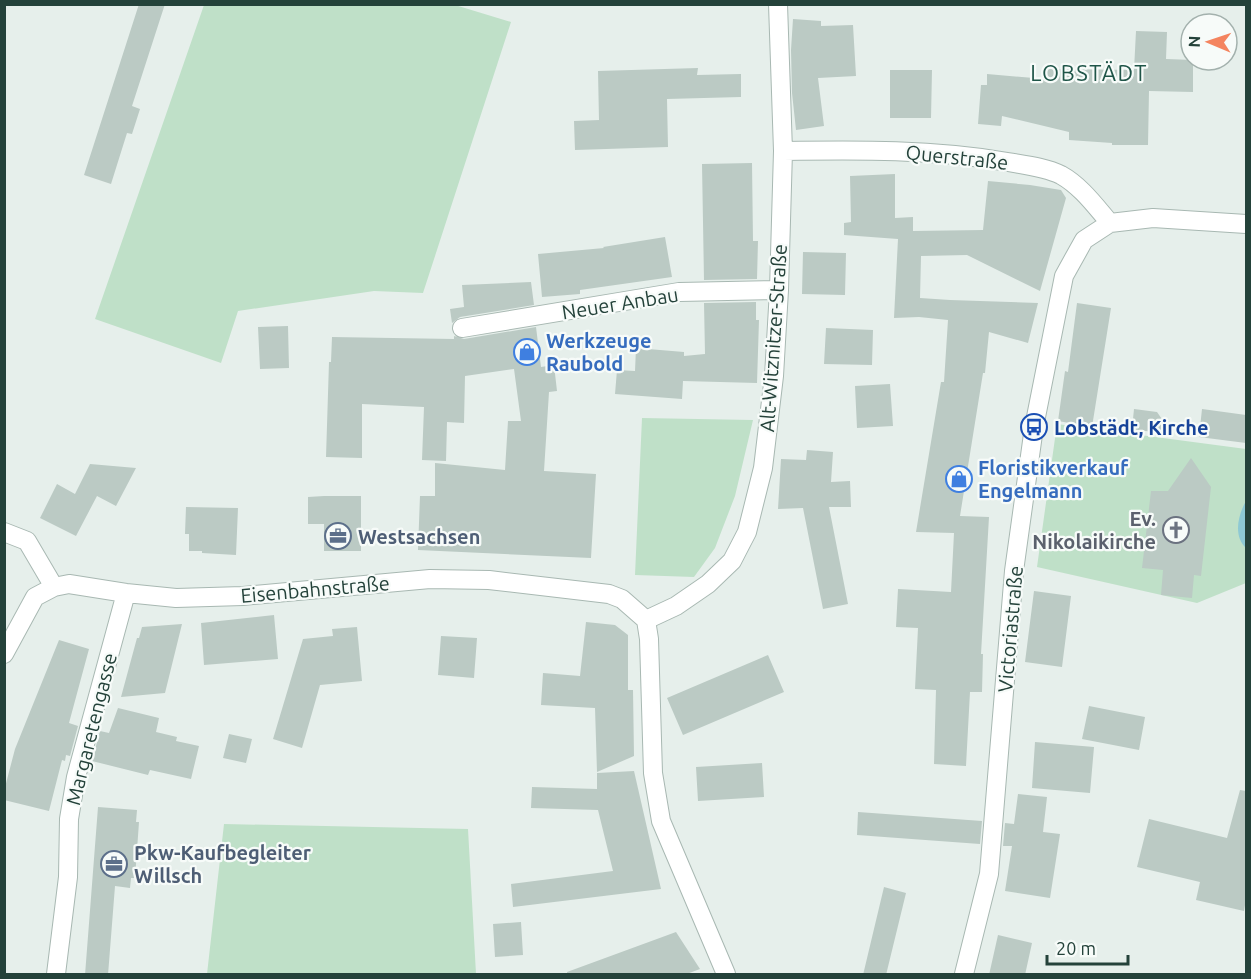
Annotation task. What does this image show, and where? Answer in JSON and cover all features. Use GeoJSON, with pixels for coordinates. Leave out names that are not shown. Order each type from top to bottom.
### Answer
{"type":"FeatureCollection","features":[{"type":"Feature","properties":{"kind":"street","name":"Alt-Witznitzer-Straße"},"geometry":{"type":"LineString","coordinates":[[646,620],[676,606],[708,584],[732,561],[747,532],[762,468],[774,376],[779,290],[783,151],[778,4]]}},
{"type":"Feature","properties":{"kind":"street","name":"Querstraße"},"geometry":{"type":"LineString","coordinates":[[783,151],[933,152],[1036,167],[1061,176],[1089,198],[1110,223]]}},
{"type":"Feature","properties":{"kind":"street","name":"Victoriastraße"},"geometry":{"type":"LineString","coordinates":[[964,975],[989,874],[1014,571],[1036,417],[1064,276],[1084,240],[1110,223],[1153,218],[1246,224]]}},
{"type":"Feature","properties":{"kind":"street","name":"Neuer Anbau"},"geometry":{"type":"LineString","coordinates":[[462,328],[679,292],[779,290]]}},
{"type":"Feature","properties":{"kind":"street"},"geometry":{"type":"LineString","coordinates":[[4,532],[27,541],[54,587],[35,597],[4,654]]}},
{"type":"Feature","properties":{"kind":"street","name":"Eisenbahnstraße"},"geometry":{"type":"LineString","coordinates":[[54,587],[69,584],[176,598],[232,596],[430,579],[489,580],[609,594],[622,599],[646,620]]}},
{"type":"Feature","properties":{"kind":"street","name":"Margaretengasse"},"geometry":{"type":"LineString","coordinates":[[56,975],[68,877],[69,819],[76,777],[126,593]]}},
{"type":"Feature","properties":{"kind":"street"},"geometry":{"type":"LineString","coordinates":[[646,620],[649,639],[653,773],[661,821],[726,975]]}},
{"type":"Feature","properties":{"kind":"green space"},"geometry":{"type":"Polygon","coordinates":[[[204,5],[455,5],[511,22],[423,293],[374,291],[238,311],[221,363],[95,319],[204,5]]]}},
{"type":"Feature","properties":{"kind":"green space"},"geometry":{"type":"Polygon","coordinates":[[[642,418],[753,420],[735,496],[715,548],[694,577],[635,575],[642,418]]]}},
{"type":"Feature","properties":{"kind":"green space"},"geometry":{"type":"Polygon","coordinates":[[[1057,424],[1246,449],[1246,583],[1197,603],[1037,567],[1057,424]]]}},
{"type":"Feature","properties":{"kind":"green space"},"geometry":{"type":"Polygon","coordinates":[[[224,824],[468,829],[476,974],[207,974],[224,824]]]}},
{"type":"Feature","properties":{"kind":"water"},"geometry":{"type":"Polygon","coordinates":[[[1246,501],[1246,548],[1239,538],[1238,525],[1246,501]]]}},
{"type":"Feature","properties":{"kind":"building"},"geometry":{"type":"Polygon","coordinates":[[[139,4],[165,4],[132,106],[140,109],[132,134],[127,133],[111,184],[84,175],[139,4]]]}},
{"type":"Feature","properties":{"kind":"building"},"geometry":{"type":"Polygon","coordinates":[[[793,19],[821,21],[821,26],[853,25],[856,76],[818,78],[824,126],[796,130],[792,93],[793,19]]]}},
{"type":"Feature","properties":{"kind":"building"},"geometry":{"type":"Polygon","coordinates":[[[1136,31],[1167,32],[1166,59],[1179,59],[1179,72],[1193,72],[1193,92],[1149,91],[1148,145],[1112,145],[1112,143],[1069,140],[1069,132],[1002,116],[1001,126],[978,124],[981,85],[987,85],[987,74],[1046,79],[1047,69],[1134,70],[1136,31]]]}},
{"type":"Feature","properties":{"kind":"building"},"geometry":{"type":"Polygon","coordinates":[[[698,68],[697,75],[741,74],[741,97],[667,99],[668,147],[575,150],[574,121],[599,120],[598,71],[698,68]]]}},
{"type":"Feature","properties":{"kind":"building"},"geometry":{"type":"Polygon","coordinates":[[[890,70],[932,70],[931,118],[890,118],[890,70]]]}},
{"type":"Feature","properties":{"kind":"building"},"geometry":{"type":"Polygon","coordinates":[[[752,163],[753,241],[758,241],[757,279],[704,280],[702,164],[752,163]]]}},
{"type":"Feature","properties":{"kind":"building"},"geometry":{"type":"Polygon","coordinates":[[[895,174],[895,218],[913,217],[913,231],[983,230],[988,181],[1061,190],[1066,198],[1040,291],[967,255],[921,256],[920,298],[1038,303],[1028,343],[989,332],[985,373],[983,373],[960,516],[989,517],[981,654],[983,654],[982,692],[970,692],[966,766],[934,764],[936,690],[915,689],[918,628],[896,627],[898,589],[951,592],[954,533],[916,532],[941,382],[944,382],[948,320],[919,317],[894,318],[898,239],[844,235],[844,223],[851,222],[850,176],[895,174]]]}},
{"type":"Feature","properties":{"kind":"building"},"geometry":{"type":"Polygon","coordinates":[[[665,237],[672,277],[580,290],[580,294],[542,297],[538,254],[604,248],[665,237]]]}},
{"type":"Feature","properties":{"kind":"building"},"geometry":{"type":"Polygon","coordinates":[[[803,252],[846,253],[845,295],[802,294],[803,252]]]}},
{"type":"Feature","properties":{"kind":"building"},"geometry":{"type":"Polygon","coordinates":[[[531,282],[534,305],[460,317],[452,323],[450,309],[464,307],[462,285],[531,282]]]}},
{"type":"Feature","properties":{"kind":"building"},"geometry":{"type":"Polygon","coordinates":[[[756,302],[756,320],[759,320],[757,383],[683,381],[682,399],[615,394],[617,370],[635,371],[636,348],[684,352],[684,356],[705,354],[704,303],[756,302]]]}},
{"type":"Feature","properties":{"kind":"building"},"geometry":{"type":"Polygon","coordinates":[[[1077,303],[1111,308],[1092,427],[1058,421],[1065,371],[1068,372],[1077,303]]]}},
{"type":"Feature","properties":{"kind":"building"},"geometry":{"type":"Polygon","coordinates":[[[288,326],[289,368],[260,369],[258,327],[288,326]]]}},
{"type":"Feature","properties":{"kind":"building"},"geometry":{"type":"Polygon","coordinates":[[[536,327],[541,367],[554,365],[557,391],[549,392],[544,471],[596,474],[591,558],[418,550],[420,496],[435,496],[435,463],[505,470],[508,421],[521,421],[514,369],[465,376],[464,423],[447,422],[446,461],[422,460],[424,407],[362,404],[362,458],[326,457],[332,337],[454,339],[454,336],[464,339],[536,327]]]}},
{"type":"Feature","properties":{"kind":"building"},"geometry":{"type":"Polygon","coordinates":[[[826,328],[873,330],[872,365],[824,364],[826,328]]]}},
{"type":"Feature","properties":{"kind":"building"},"geometry":{"type":"Polygon","coordinates":[[[890,384],[893,426],[857,428],[855,386],[890,384]]]}},
{"type":"Feature","properties":{"kind":"building"},"geometry":{"type":"Polygon","coordinates":[[[1134,409],[1157,412],[1173,435],[1132,429],[1134,409]]]}},
{"type":"Feature","properties":{"kind":"building"},"geometry":{"type":"Polygon","coordinates":[[[1202,409],[1246,415],[1246,443],[1199,437],[1202,409]]]}},
{"type":"Feature","properties":{"kind":"building"},"geometry":{"type":"Polygon","coordinates":[[[807,450],[833,452],[831,482],[850,481],[851,507],[829,507],[848,604],[823,609],[803,508],[778,509],[781,459],[806,460],[807,450]]]}},
{"type":"Feature","properties":{"kind":"building","name":"Ev. Nikolaikirche"},"geometry":{"type":"Polygon","coordinates":[[[1191,458],[1211,487],[1201,576],[1194,575],[1192,598],[1161,595],[1163,570],[1142,568],[1151,491],[1168,491],[1191,458]]]}},
{"type":"Feature","properties":{"kind":"building"},"geometry":{"type":"Polygon","coordinates":[[[90,464],[136,468],[116,506],[97,496],[76,536],[40,518],[57,484],[75,494],[90,464]]]}},
{"type":"Feature","properties":{"kind":"building"},"geometry":{"type":"Polygon","coordinates":[[[361,496],[361,551],[324,551],[324,524],[308,524],[308,497],[361,496]]]}},
{"type":"Feature","properties":{"kind":"building"},"geometry":{"type":"Polygon","coordinates":[[[186,507],[238,508],[236,555],[189,551],[189,534],[185,534],[186,507]]]}},
{"type":"Feature","properties":{"kind":"building"},"geometry":{"type":"Polygon","coordinates":[[[1034,591],[1071,596],[1062,667],[1025,662],[1034,591]]]}},
{"type":"Feature","properties":{"kind":"building"},"geometry":{"type":"Polygon","coordinates":[[[274,615],[278,659],[204,665],[201,623],[274,615]]]}},
{"type":"Feature","properties":{"kind":"building"},"geometry":{"type":"Polygon","coordinates":[[[586,622],[615,625],[628,635],[628,690],[633,690],[634,756],[597,772],[595,708],[541,705],[543,673],[580,676],[586,622]]]}},
{"type":"Feature","properties":{"kind":"building"},"geometry":{"type":"Polygon","coordinates":[[[182,624],[165,693],[121,697],[142,627],[182,624]]]}},
{"type":"Feature","properties":{"kind":"building"},"geometry":{"type":"Polygon","coordinates":[[[357,627],[362,681],[320,685],[302,748],[273,739],[303,639],[333,636],[332,629],[357,627]]]}},
{"type":"Feature","properties":{"kind":"building"},"geometry":{"type":"Polygon","coordinates":[[[441,636],[477,638],[474,678],[438,675],[441,636]]]}},
{"type":"Feature","properties":{"kind":"building"},"geometry":{"type":"Polygon","coordinates":[[[59,640],[89,649],[69,723],[78,726],[70,756],[66,755],[65,761],[62,760],[49,811],[4,800],[4,791],[15,749],[59,640]]]}},
{"type":"Feature","properties":{"kind":"building"},"geometry":{"type":"Polygon","coordinates":[[[768,655],[784,692],[683,735],[667,698],[768,655]]]}},
{"type":"Feature","properties":{"kind":"building"},"geometry":{"type":"Polygon","coordinates":[[[1089,706],[1145,717],[1139,750],[1082,739],[1089,706]]]}},
{"type":"Feature","properties":{"kind":"building"},"geometry":{"type":"Polygon","coordinates":[[[118,708],[159,718],[156,732],[177,737],[176,741],[199,746],[191,779],[150,770],[148,775],[92,761],[100,731],[109,733],[118,708]]]}},
{"type":"Feature","properties":{"kind":"building"},"geometry":{"type":"Polygon","coordinates":[[[229,734],[252,739],[246,763],[223,758],[229,734]]]}},
{"type":"Feature","properties":{"kind":"building"},"geometry":{"type":"Polygon","coordinates":[[[1035,742],[1094,747],[1090,793],[1032,788],[1035,742]]]}},
{"type":"Feature","properties":{"kind":"building"},"geometry":{"type":"Polygon","coordinates":[[[762,763],[764,797],[698,801],[696,767],[762,763]]]}},
{"type":"Feature","properties":{"kind":"building"},"geometry":{"type":"Polygon","coordinates":[[[634,771],[661,889],[513,907],[511,884],[613,871],[598,810],[531,808],[532,787],[597,789],[597,773],[634,771]]]}},
{"type":"Feature","properties":{"kind":"building"},"geometry":{"type":"Polygon","coordinates":[[[1240,790],[1246,791],[1244,911],[1196,900],[1200,882],[1137,867],[1149,819],[1227,838],[1240,790]]]}},
{"type":"Feature","properties":{"kind":"building"},"geometry":{"type":"Polygon","coordinates":[[[1018,794],[1047,797],[1043,832],[1060,834],[1050,898],[1005,891],[1012,846],[1003,846],[1005,823],[1014,824],[1018,794]]]}},
{"type":"Feature","properties":{"kind":"building"},"geometry":{"type":"Polygon","coordinates":[[[98,807],[137,810],[136,822],[139,822],[135,878],[131,878],[130,888],[115,886],[108,975],[85,975],[98,807]]]}},
{"type":"Feature","properties":{"kind":"building"},"geometry":{"type":"Polygon","coordinates":[[[858,812],[982,821],[980,844],[857,835],[858,812]]]}},
{"type":"Feature","properties":{"kind":"building"},"geometry":{"type":"Polygon","coordinates":[[[884,887],[906,893],[886,975],[863,975],[884,887]]]}},
{"type":"Feature","properties":{"kind":"building"},"geometry":{"type":"Polygon","coordinates":[[[521,922],[523,955],[495,957],[493,924],[521,922]]]}},
{"type":"Feature","properties":{"kind":"building"},"geometry":{"type":"Polygon","coordinates":[[[676,932],[700,969],[684,975],[567,975],[567,972],[676,932]]]}},
{"type":"Feature","properties":{"kind":"building"},"geometry":{"type":"Polygon","coordinates":[[[998,935],[1032,943],[1025,975],[989,975],[998,935]]]}},
{"type":"Feature","properties":{"kind":"place","name":"Werkzeuge Raubold"},"geometry":{"type":"Point","coordinates":[527,352]}},
{"type":"Feature","properties":{"kind":"place","name":"Lobstädt, Kirche"},"geometry":{"type":"Point","coordinates":[1034,427]}},
{"type":"Feature","properties":{"kind":"place","name":"Floristikverkauf Engelmann"},"geometry":{"type":"Point","coordinates":[959,479]}},
{"type":"Feature","properties":{"kind":"place","name":"Ev. Nikolaikirche"},"geometry":{"type":"Point","coordinates":[1176,530]}},
{"type":"Feature","properties":{"kind":"place","name":"Westsachsen"},"geometry":{"type":"Point","coordinates":[338,536]}},
{"type":"Feature","properties":{"kind":"place","name":"Pkw-Kaufbegleiter Willsch"},"geometry":{"type":"Point","coordinates":[114,864]}},
{"type":"Feature","properties":{"kind":"district","name":"LOBSTÄDT"},"geometry":{"type":"Point","coordinates":[1089,72]}}]}
